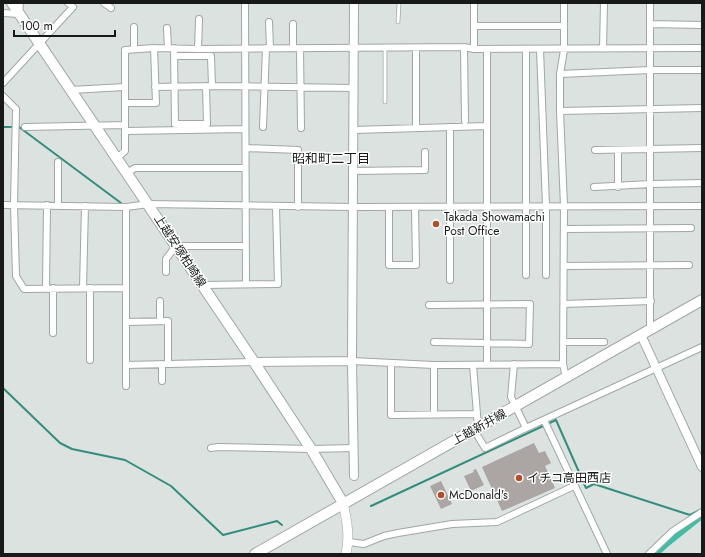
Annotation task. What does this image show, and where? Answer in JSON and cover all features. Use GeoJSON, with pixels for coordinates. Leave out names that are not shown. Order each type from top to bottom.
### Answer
{"type":"FeatureCollection","features":[{"type":"Feature","properties":{"kind":"main road","name":"上越安塚柏崎線"},"geometry":{"type":"LineString","coordinates":[[12,3],[18,14],[40,43],[94,125],[149,204],[202,286],[254,362],[311,449],[343,503]]}},
{"type":"Feature","properties":{"kind":"main road","name":"上越新井線"},"geometry":{"type":"LineString","coordinates":[[255,554],[702,300]]}},
{"type":"Feature","properties":{"kind":"main road"},"geometry":{"type":"LineString","coordinates":[[343,503],[347,520],[349,542],[346,554]]}},
{"type":"Feature","properties":{"kind":"street"},"geometry":{"type":"LineString","coordinates":[[3,13],[18,14],[20,3]]}},
{"type":"Feature","properties":{"kind":"street"},"geometry":{"type":"LineString","coordinates":[[3,82],[73,7],[68,3]]}},
{"type":"Feature","properties":{"kind":"street"},"geometry":{"type":"LineString","coordinates":[[104,3],[111,8]]}},
{"type":"Feature","properties":{"kind":"street"},"geometry":{"type":"LineString","coordinates":[[245,3],[246,284]]}},
{"type":"Feature","properties":{"kind":"street"},"geometry":{"type":"LineString","coordinates":[[354,3],[352,361],[354,476]]}},
{"type":"Feature","properties":{"kind":"street"},"geometry":{"type":"LineString","coordinates":[[474,3],[474,49]]}},
{"type":"Feature","properties":{"kind":"street"},"geometry":{"type":"LineString","coordinates":[[564,3],[564,50],[560,74],[560,111],[564,206],[563,364],[566,378]]}},
{"type":"Feature","properties":{"kind":"street"},"geometry":{"type":"LineString","coordinates":[[603,49],[604,3]]}},
{"type":"Feature","properties":{"kind":"street"},"geometry":{"type":"LineString","coordinates":[[650,3],[650,329]]}},
{"type":"Feature","properties":{"kind":"street"},"geometry":{"type":"LineString","coordinates":[[198,50],[199,19]]}},
{"type":"Feature","properties":{"kind":"street"},"geometry":{"type":"LineString","coordinates":[[262,127],[263,91],[265,86],[269,22]]}},
{"type":"Feature","properties":{"kind":"street"},"geometry":{"type":"LineString","coordinates":[[293,24],[293,48]]}},
{"type":"Feature","properties":{"kind":"street"},"geometry":{"type":"LineString","coordinates":[[650,24],[702,25]]}},
{"type":"Feature","properties":{"kind":"street"},"geometry":{"type":"LineString","coordinates":[[474,26],[564,26]]}},
{"type":"Feature","properties":{"kind":"street"},"geometry":{"type":"LineString","coordinates":[[134,27],[134,49]]}},
{"type":"Feature","properties":{"kind":"street"},"geometry":{"type":"LineString","coordinates":[[167,28],[174,56],[175,124],[206,124],[211,56],[174,56]]}},
{"type":"Feature","properties":{"kind":"street"},"geometry":{"type":"LineString","coordinates":[[117,158],[125,151],[125,50],[154,48],[198,50],[246,48],[385,49],[464,47],[474,49],[564,50],[702,48]]}},
{"type":"Feature","properties":{"kind":"street"},"geometry":{"type":"LineString","coordinates":[[464,47],[465,121]]}},
{"type":"Feature","properties":{"kind":"street"},"geometry":{"type":"LineString","coordinates":[[126,103],[156,103],[154,48]]}},
{"type":"Feature","properties":{"kind":"street"},"geometry":{"type":"LineString","coordinates":[[416,48],[416,128]]}},
{"type":"Feature","properties":{"kind":"street"},"geometry":{"type":"LineString","coordinates":[[300,49],[300,128]]}},
{"type":"Feature","properties":{"kind":"street"},"geometry":{"type":"LineString","coordinates":[[487,49],[487,364]]}},
{"type":"Feature","properties":{"kind":"street"},"geometry":{"type":"LineString","coordinates":[[526,49],[526,275]]}},
{"type":"Feature","properties":{"kind":"street"},"geometry":{"type":"LineString","coordinates":[[540,49],[546,206],[546,276]]}},
{"type":"Feature","properties":{"kind":"street"},"geometry":{"type":"LineString","coordinates":[[560,74],[650,70],[702,70]]}},
{"type":"Feature","properties":{"kind":"street"},"geometry":{"type":"LineString","coordinates":[[155,87],[301,86],[353,88]]}},
{"type":"Feature","properties":{"kind":"street"},"geometry":{"type":"LineString","coordinates":[[71,90],[125,87]]}},
{"type":"Feature","properties":{"kind":"street"},"geometry":{"type":"LineString","coordinates":[[3,96],[16,109],[14,205],[16,276],[24,289],[126,288]]}},
{"type":"Feature","properties":{"kind":"street"},"geometry":{"type":"LineString","coordinates":[[560,111],[702,108]]}},
{"type":"Feature","properties":{"kind":"street"},"geometry":{"type":"LineString","coordinates":[[25,127],[94,125],[126,128],[245,129]]}},
{"type":"Feature","properties":{"kind":"street"},"geometry":{"type":"LineString","coordinates":[[354,130],[487,126]]}},
{"type":"Feature","properties":{"kind":"street"},"geometry":{"type":"LineString","coordinates":[[450,127],[450,280]]}},
{"type":"Feature","properties":{"kind":"street"},"geometry":{"type":"LineString","coordinates":[[246,148],[298,146],[298,207]]}},
{"type":"Feature","properties":{"kind":"street"},"geometry":{"type":"LineString","coordinates":[[595,150],[702,148]]}},
{"type":"Feature","properties":{"kind":"street"},"geometry":{"type":"LineString","coordinates":[[618,150],[618,187]]}},
{"type":"Feature","properties":{"kind":"street"},"geometry":{"type":"LineString","coordinates":[[353,171],[425,170],[425,152]]}},
{"type":"Feature","properties":{"kind":"street"},"geometry":{"type":"LineString","coordinates":[[58,162],[58,205]]}},
{"type":"Feature","properties":{"kind":"street"},"geometry":{"type":"LineString","coordinates":[[127,173],[135,168],[245,168]]}},
{"type":"Feature","properties":{"kind":"street"},"geometry":{"type":"LineString","coordinates":[[594,187],[618,187],[651,184],[702,184]]}},
{"type":"Feature","properties":{"kind":"street"},"geometry":{"type":"LineString","coordinates":[[3,205],[126,207],[149,204],[276,207],[702,206]]}},
{"type":"Feature","properties":{"kind":"street"},"geometry":{"type":"LineString","coordinates":[[47,205],[53,333]]}},
{"type":"Feature","properties":{"kind":"street"},"geometry":{"type":"LineString","coordinates":[[85,206],[90,360]]}},
{"type":"Feature","properties":{"kind":"street"},"geometry":{"type":"LineString","coordinates":[[126,207],[126,386]]}},
{"type":"Feature","properties":{"kind":"street"},"geometry":{"type":"LineString","coordinates":[[202,286],[278,284],[276,207]]}},
{"type":"Feature","properties":{"kind":"street"},"geometry":{"type":"LineString","coordinates":[[389,207],[389,265],[416,265],[415,207]]}},
{"type":"Feature","properties":{"kind":"street"},"geometry":{"type":"LineString","coordinates":[[564,228],[691,228]]}},
{"type":"Feature","properties":{"kind":"street"},"geometry":{"type":"LineString","coordinates":[[166,272],[166,258],[176,246],[246,246]]}},
{"type":"Feature","properties":{"kind":"street"},"geometry":{"type":"LineString","coordinates":[[564,266],[689,264]]}},
{"type":"Feature","properties":{"kind":"street"},"geometry":{"type":"LineString","coordinates":[[160,301],[160,321]]}},
{"type":"Feature","properties":{"kind":"street"},"geometry":{"type":"LineString","coordinates":[[564,304],[651,301]]}},
{"type":"Feature","properties":{"kind":"street"},"geometry":{"type":"LineString","coordinates":[[429,305],[530,304],[530,344],[434,342]]}},
{"type":"Feature","properties":{"kind":"street"},"geometry":{"type":"LineString","coordinates":[[127,322],[168,321],[165,364],[162,381]]}},
{"type":"Feature","properties":{"kind":"street"},"geometry":{"type":"LineString","coordinates":[[641,335],[702,467]]}},
{"type":"Feature","properties":{"kind":"street"},"geometry":{"type":"LineString","coordinates":[[563,342],[604,342]]}},
{"type":"Feature","properties":{"kind":"street"},"geometry":{"type":"LineString","coordinates":[[473,364],[477,414],[476,429],[485,448],[702,347]]}},
{"type":"Feature","properties":{"kind":"street"},"geometry":{"type":"LineString","coordinates":[[126,365],[352,361],[434,365],[563,364]]}},
{"type":"Feature","properties":{"kind":"street"},"geometry":{"type":"LineString","coordinates":[[391,364],[391,415],[477,414]]}},
{"type":"Feature","properties":{"kind":"street"},"geometry":{"type":"LineString","coordinates":[[514,364],[511,397],[526,428]]}},
{"type":"Feature","properties":{"kind":"street"},"geometry":{"type":"LineString","coordinates":[[434,365],[434,414]]}},
{"type":"Feature","properties":{"kind":"street"},"geometry":{"type":"LineString","coordinates":[[544,420],[607,554]]}},
{"type":"Feature","properties":{"kind":"street"},"geometry":{"type":"LineString","coordinates":[[211,448],[354,448]]}},
{"type":"Feature","properties":{"kind":"street"},"geometry":{"type":"LineString","coordinates":[[349,542],[364,544],[384,536],[452,524],[497,522],[574,486]]}},
{"type":"Feature","properties":{"kind":"street"},"geometry":{"type":"LineString","coordinates":[[650,554],[673,531],[702,512]]}},
{"type":"Feature","properties":{"kind":"lane"},"geometry":{"type":"LineString","coordinates":[[398,22],[399,3]]}},
{"type":"Feature","properties":{"kind":"lane"},"geometry":{"type":"LineString","coordinates":[[385,49],[385,102]]}},
{"type":"Feature","properties":{"kind":"building","name":"イチコ高田西店"},"geometry":{"type":"Polygon","coordinates":[[[534,443],[539,453],[545,451],[551,463],[545,466],[555,488],[502,511],[482,467],[534,443]]]}},
{"type":"Feature","properties":{"kind":"building"},"geometry":{"type":"Polygon","coordinates":[[[476,469],[484,485],[471,491],[464,476],[474,472],[473,470],[476,469]]]}},
{"type":"Feature","properties":{"kind":"building","name":"McDonald's"},"geometry":{"type":"Polygon","coordinates":[[[441,481],[452,504],[441,509],[430,486],[441,481]]]}},
{"type":"Feature","properties":{"kind":"waterway"},"geometry":{"type":"LineString","coordinates":[[3,127],[19,127],[121,203]]}},
{"type":"Feature","properties":{"kind":"waterway"},"geometry":{"type":"LineString","coordinates":[[3,388],[60,443],[72,449],[125,460],[171,486],[223,535],[277,521],[282,525]]}},
{"type":"Feature","properties":{"kind":"waterway"},"geometry":{"type":"LineString","coordinates":[[371,506],[556,420],[586,488],[594,484],[690,515],[702,509]]}},
{"type":"Feature","properties":{"kind":"waterway"},"geometry":{"type":"LineString","coordinates":[[655,554],[702,515]]}},
{"type":"Feature","properties":{"kind":"place","name":"Takada Showamachi Post Office"},"geometry":{"type":"Point","coordinates":[436,224]}},
{"type":"Feature","properties":{"kind":"place","name":"イチコ高田西店"},"geometry":{"type":"Point","coordinates":[519,478]}},
{"type":"Feature","properties":{"kind":"place","name":"McDonald's"},"geometry":{"type":"Point","coordinates":[441,495]}},
{"type":"Feature","properties":{"kind":"district","name":"昭和町二丁目"},"geometry":{"type":"Point","coordinates":[331,158]}}]}
